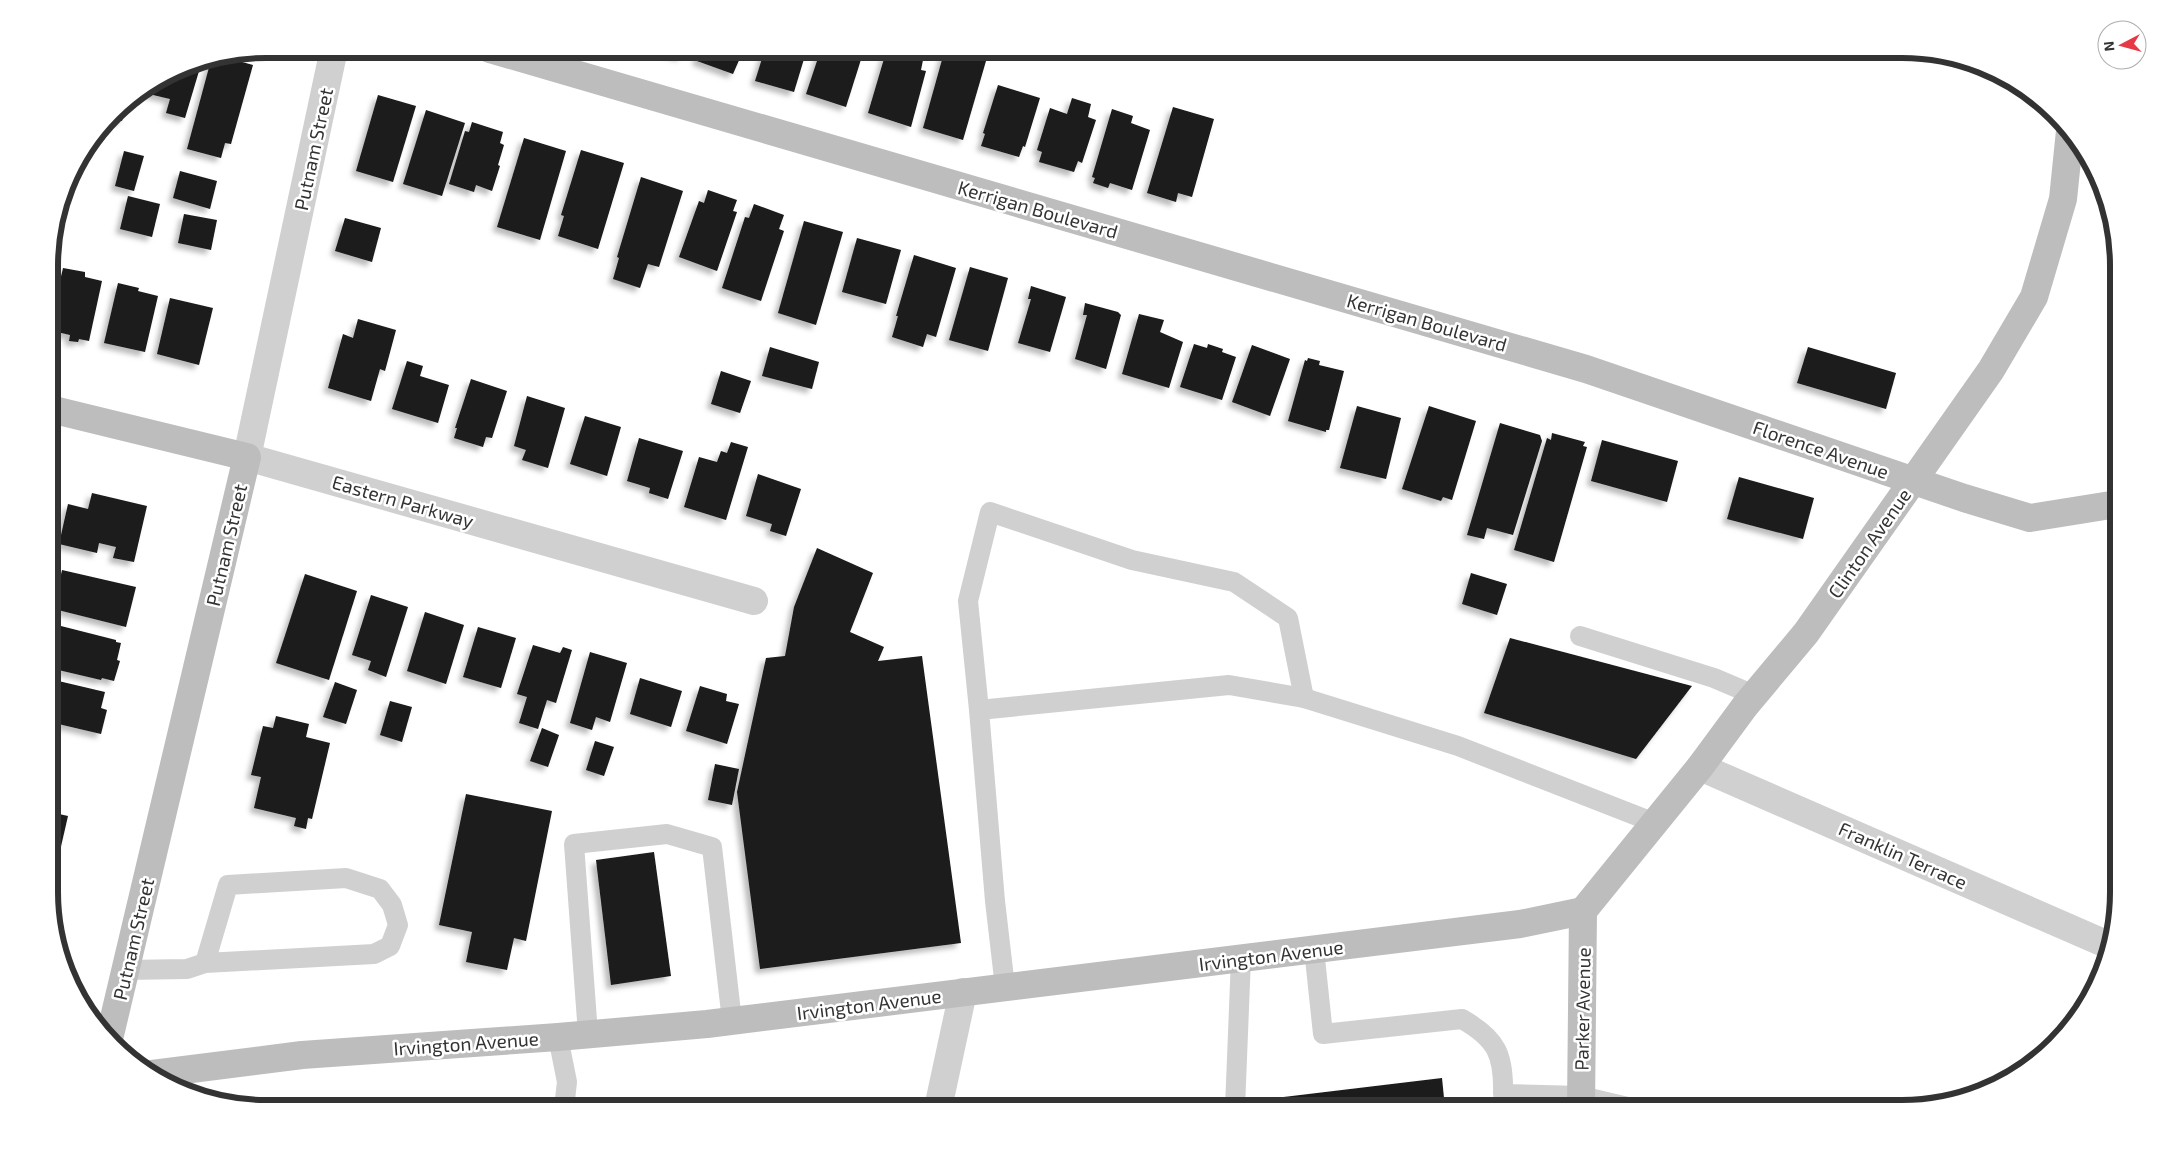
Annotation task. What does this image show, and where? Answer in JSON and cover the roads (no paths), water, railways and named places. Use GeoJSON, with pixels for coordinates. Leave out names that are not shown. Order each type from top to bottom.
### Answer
{"type":"FeatureCollection","features":[{"type":"Feature","properties":{"kind":"street","name":"Putnam Street"},"geometry":{"type":"LineString","coordinates":[[111,1031],[247,458],[332,58]]}},
{"type":"Feature","properties":{"kind":"street","name":"Kerrigan Boulevard"},"geometry":{"type":"LineString","coordinates":[[521,58],[1586,369]]}},
{"type":"Feature","properties":{"kind":"street","name":"Clinton Avenue"},"geometry":{"type":"LineString","coordinates":[[1583,911],[1700,767],[1754,695],[1806,633],[1991,370],[2034,297],[2063,199],[2069,143]]}},
{"type":"Feature","properties":{"kind":"street","name":"Florence Avenue"},"geometry":{"type":"LineString","coordinates":[[1586,369],[1912,481],[2030,518],[2110,505]]}},
{"type":"Feature","properties":{"kind":"street","name":"Eastern Parkway"},"geometry":{"type":"LineString","coordinates":[[58,411],[247,458],[754,601]]}},
{"type":"Feature","properties":{"kind":"street","name":"Franklin Terrace"},"geometry":{"type":"LineString","coordinates":[[1700,767],[2103,943]]}},
{"type":"Feature","properties":{"kind":"street","name":"Irvington Avenue"},"geometry":{"type":"LineString","coordinates":[[163,1073],[302,1055],[558,1037],[732,1021],[1520,924],[1583,911]]}},
{"type":"Feature","properties":{"kind":"street","name":"Parker Avenue"},"geometry":{"type":"LineString","coordinates":[[1581,1100],[1583,911]]}},
{"type":"Feature","properties":{"kind":"street"},"geometry":{"type":"LineString","coordinates":[[940,1100],[963,992]]}},
{"type":"Feature","properties":{"kind":"lane"},"geometry":{"type":"LineString","coordinates":[[1005,987],[995,902],[968,601],[990,512],[1132,560],[1234,582],[1288,618],[1304,698]]}},
{"type":"Feature","properties":{"kind":"lane"},"geometry":{"type":"LineString","coordinates":[[1580,636],[1714,678],[1754,695]]}},
{"type":"Feature","properties":{"kind":"lane"},"geometry":{"type":"LineString","coordinates":[[979,710],[1229,685],[1304,698],[1458,746],[1655,823]]}},
{"type":"Feature","properties":{"kind":"lane"},"geometry":{"type":"LineString","coordinates":[[588,1034],[574,844],[667,834],[712,846],[732,1021]]}},
{"type":"Feature","properties":{"kind":"lane"},"geometry":{"type":"LineString","coordinates":[[125,970],[187,969],[205,963],[374,954],[390,946],[398,925],[392,905],[380,889],[346,878],[228,885],[205,963]]}},
{"type":"Feature","properties":{"kind":"lane"},"geometry":{"type":"LineString","coordinates":[[1314,949],[1323,1034],[1462,1019],[1480,1030],[1493,1044],[1503,1068],[1503,1094],[1562,1100]]}},
{"type":"Feature","properties":{"kind":"lane"},"geometry":{"type":"LineString","coordinates":[[1235,1100],[1241,958]]}},
{"type":"Feature","properties":{"kind":"lane"},"geometry":{"type":"LineString","coordinates":[[558,1037],[567,1082],[565,1100]]}}]}
